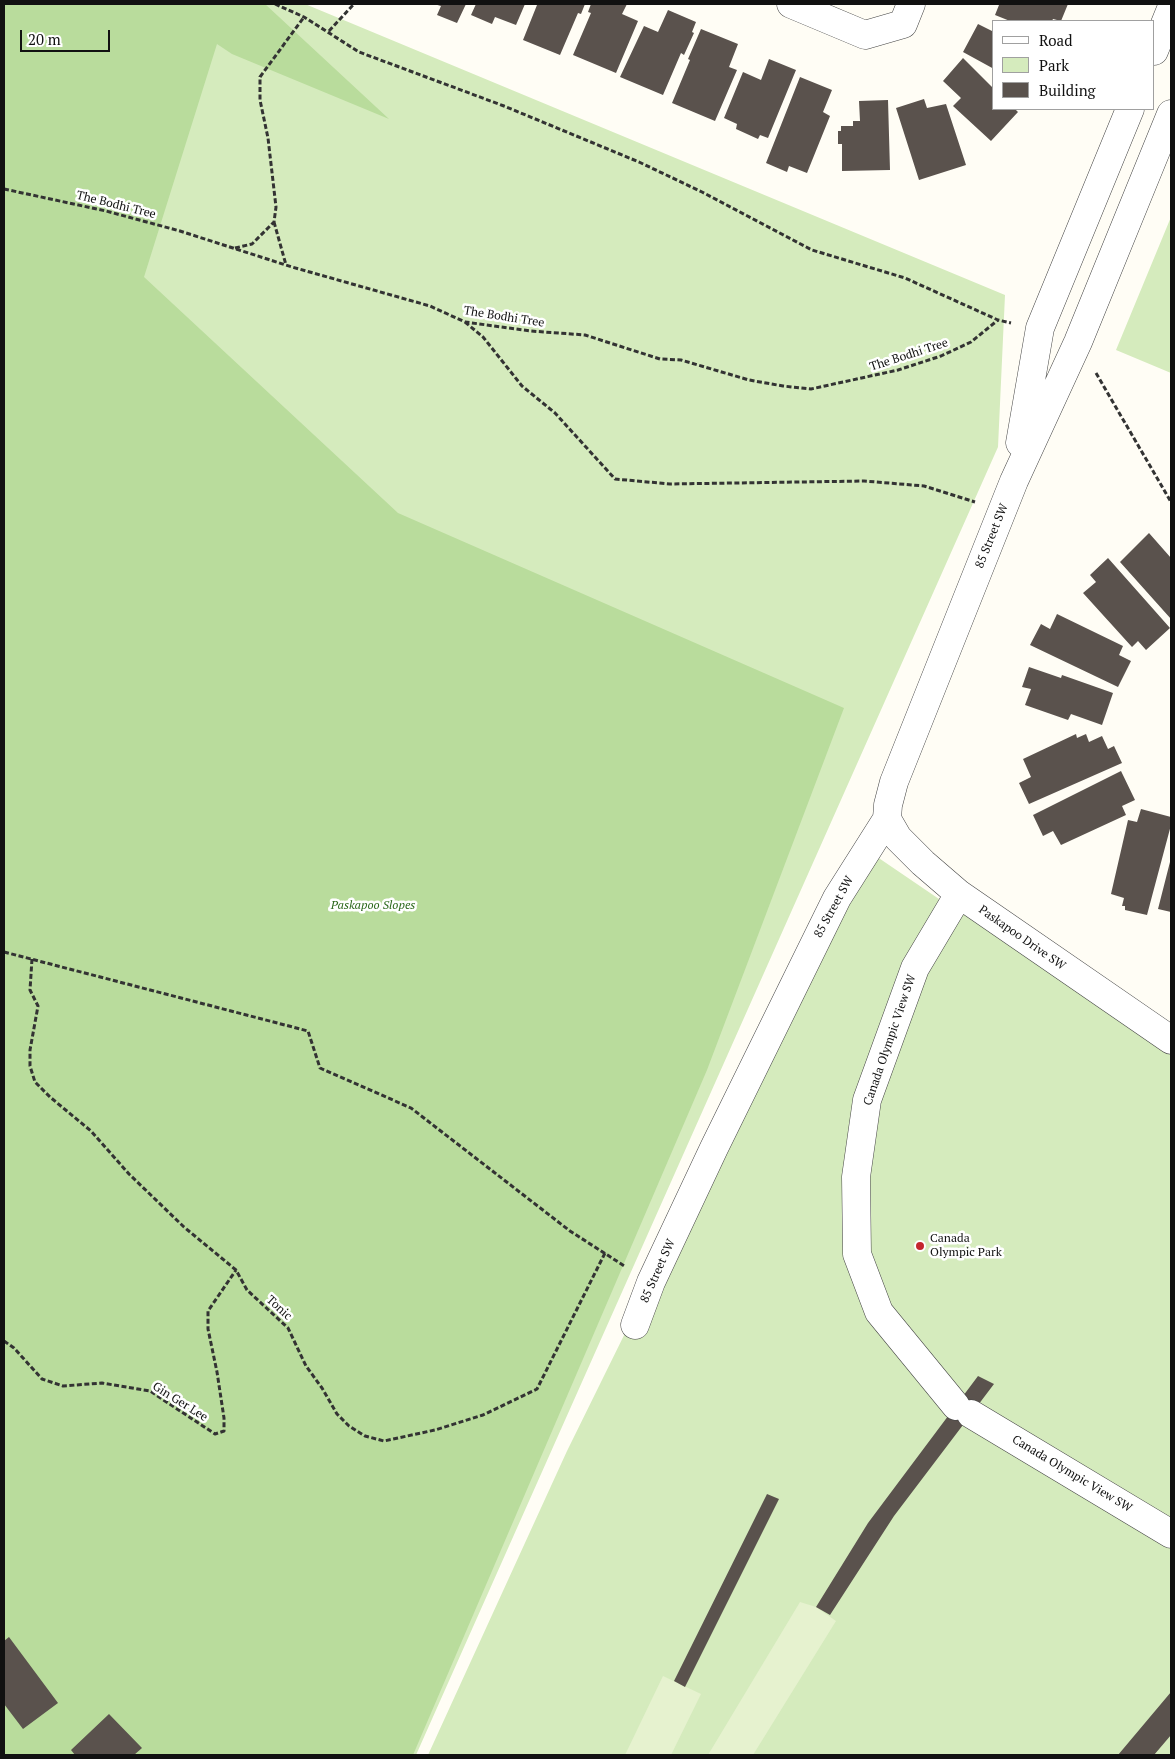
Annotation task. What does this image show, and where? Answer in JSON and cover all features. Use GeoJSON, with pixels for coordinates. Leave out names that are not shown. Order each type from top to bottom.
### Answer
{"type":"FeatureCollection","features":[{"type":"Feature","properties":{"kind":"street"},"geometry":{"type":"LineString","coordinates":[[791,4],[865,35],[903,24],[912,4]]}},
{"type":"Feature","properties":{"kind":"street"},"geometry":{"type":"LineString","coordinates":[[1155,48],[1171,8]]}},
{"type":"Feature","properties":{"kind":"street","name":"85 Street SW"},"geometry":{"type":"LineString","coordinates":[[1014,481],[1040,328],[1130,110]]}},
{"type":"Feature","properties":{"kind":"street","name":"85 Street SW"},"geometry":{"type":"LineString","coordinates":[[635,1326],[650,1282],[836,898],[887,819],[894,782],[1001,512],[1078,342],[1171,114]]}},
{"type":"Feature","properties":{"kind":"street","name":"Paskapoo Drive SW"},"geometry":{"type":"LineString","coordinates":[[887,819],[898,838],[922,863],[959,894],[1171,1040]]}},
{"type":"Feature","properties":{"kind":"street","name":"Canada Olympic View SW"},"geometry":{"type":"LineString","coordinates":[[959,894],[915,968],[867,1100],[856,1177],[857,1254],[878,1312],[964,1410],[1171,1534]]}},
{"type":"Feature","properties":{"kind":"path"},"geometry":{"type":"LineString","coordinates":[[275,4],[329,31],[359,52],[504,106],[639,162],[702,192],[812,250],[905,278],[998,320],[1040,328]]}},
{"type":"Feature","properties":{"kind":"path"},"geometry":{"type":"LineString","coordinates":[[329,31],[354,4]]}},
{"type":"Feature","properties":{"kind":"path"},"geometry":{"type":"LineString","coordinates":[[286,265],[274,222],[276,207],[268,138],[260,100],[260,77],[304,17]]}},
{"type":"Feature","properties":{"kind":"path","name":"The Bodhi Tree"},"geometry":{"type":"LineString","coordinates":[[4,189],[106,211],[180,230],[286,265],[430,306],[465,322],[531,331],[585,335],[660,359],[681,360],[749,380],[783,386],[811,389],[874,376],[941,356],[971,342],[998,320]]}},
{"type":"Feature","properties":{"kind":"path"},"geometry":{"type":"LineString","coordinates":[[235,248],[252,244],[274,222]]}},
{"type":"Feature","properties":{"kind":"path"},"geometry":{"type":"LineString","coordinates":[[465,322],[483,337],[522,386],[555,414],[614,479],[670,484],[874,482],[924,486],[1001,512]]}},
{"type":"Feature","properties":{"kind":"path"},"geometry":{"type":"LineString","coordinates":[[1078,342],[1171,502]]}},
{"type":"Feature","properties":{"kind":"path"},"geometry":{"type":"LineString","coordinates":[[4,952],[308,1031],[320,1068],[411,1108],[570,1231],[650,1282]]}},
{"type":"Feature","properties":{"kind":"path","name":"Tonic"},"geometry":{"type":"LineString","coordinates":[[32,959],[30,990],[38,1006],[30,1050],[30,1066],[35,1082],[91,1131],[128,1174],[184,1227],[236,1270],[247,1290],[288,1328],[306,1366],[322,1388],[337,1414],[349,1426],[365,1436],[384,1441],[436,1430],[483,1415],[537,1389],[605,1253]]}},
{"type":"Feature","properties":{"kind":"path","name":"Gin Ger Lee"},"geometry":{"type":"LineString","coordinates":[[4,1341],[14,1348],[42,1380],[63,1386],[102,1383],[150,1391],[215,1434],[224,1431],[224,1418],[218,1372],[208,1329],[208,1311],[236,1270]]}},
{"type":"Feature","properties":{"kind":"green space","name":"Paskapoo Slopes"},"geometry":{"type":"Polygon","coordinates":[[[4,4],[305,4],[1005,295],[998,447],[416,1755],[4,1755],[4,4]]]}},
{"type":"Feature","properties":{"kind":"green space","name":"Paskapoo Slopes"},"geometry":{"type":"Polygon","coordinates":[[[4,4],[265,4],[389,119],[232,54],[217,44],[144,277],[398,513],[844,708],[707,1070],[413,1755],[4,1755],[4,4]]]}},
{"type":"Feature","properties":{"kind":"green space"},"geometry":{"type":"Polygon","coordinates":[[[1171,217],[1171,373],[1116,350],[1171,217]]]}},
{"type":"Feature","properties":{"kind":"green space","name":"Canada Olympic Park"},"geometry":{"type":"Polygon","coordinates":[[[864,848],[939,899],[1125,1010],[1171,1040],[1171,1755],[428,1755],[567,1451],[864,848]]]}},
{"type":"Feature","properties":{"kind":"green space"},"geometry":{"type":"Polygon","coordinates":[[[800,1602],[816,1607],[836,1621],[753,1755],[708,1755],[800,1602]]]}},
{"type":"Feature","properties":{"kind":"green space"},"geometry":{"type":"Polygon","coordinates":[[[663,1676],[701,1694],[671,1755],[625,1755],[663,1676]]]}},
{"type":"Feature","properties":{"kind":"building"},"geometry":{"type":"Polygon","coordinates":[[[434,4],[466,4],[457,23],[437,15],[441,6],[434,4]]]}},
{"type":"Feature","properties":{"kind":"building"},"geometry":{"type":"Polygon","coordinates":[[[476,4],[525,4],[516,25],[495,17],[492,24],[471,15],[476,4]]]}},
{"type":"Feature","properties":{"kind":"building"},"geometry":{"type":"Polygon","coordinates":[[[533,4],[585,4],[581,14],[578,13],[560,55],[523,40],[537,5],[533,4]]]}},
{"type":"Feature","properties":{"kind":"building"},"geometry":{"type":"Polygon","coordinates":[[[591,4],[627,4],[622,14],[638,21],[616,73],[573,55],[591,13],[588,12],[591,4]]]}},
{"type":"Feature","properties":{"kind":"building"},"geometry":{"type":"Polygon","coordinates":[[[996,4],[1068,4],[1061,20],[1008,20],[995,15],[999,5],[996,4]]]}},
{"type":"Feature","properties":{"kind":"building"},"geometry":{"type":"Polygon","coordinates":[[[668,10],[696,22],[692,32],[694,33],[684,55],[681,53],[663,95],[620,77],[644,26],[658,32],[668,10]]]}},
{"type":"Feature","properties":{"kind":"building"},"geometry":{"type":"Polygon","coordinates":[[[978,24],[992,31],[992,68],[963,52],[978,24]]]}},
{"type":"Feature","properties":{"kind":"building"},"geometry":{"type":"Polygon","coordinates":[[[701,29],[738,44],[729,67],[737,70],[715,121],[672,103],[701,29]]]}},
{"type":"Feature","properties":{"kind":"building"},"geometry":{"type":"Polygon","coordinates":[[[963,58],[992,87],[992,110],[1016,110],[1018,112],[991,141],[953,106],[961,98],[943,81],[963,58]]]}},
{"type":"Feature","properties":{"kind":"building"},"geometry":{"type":"Polygon","coordinates":[[[769,59],[796,70],[768,138],[760,135],[758,139],[736,129],[737,124],[724,118],[743,72],[761,80],[769,59]]]}},
{"type":"Feature","properties":{"kind":"building"},"geometry":{"type":"Polygon","coordinates":[[[800,77],[832,90],[823,112],[830,116],[807,173],[789,166],[787,172],[766,163],[800,77]]]}},
{"type":"Feature","properties":{"kind":"building"},"geometry":{"type":"Polygon","coordinates":[[[924,99],[927,108],[946,104],[966,165],[919,180],[896,108],[924,99]]]}},
{"type":"Feature","properties":{"kind":"building"},"geometry":{"type":"Polygon","coordinates":[[[888,100],[890,170],[842,171],[842,144],[838,144],[838,131],[841,131],[841,126],[853,126],[853,121],[860,121],[859,101],[888,100]]]}},
{"type":"Feature","properties":{"kind":"building"},"geometry":{"type":"Polygon","coordinates":[[[1149,533],[1171,558],[1171,619],[1120,562],[1149,533]]]}},
{"type":"Feature","properties":{"kind":"building"},"geometry":{"type":"Polygon","coordinates":[[[1108,558],[1170,628],[1146,650],[1138,641],[1132,647],[1083,593],[1096,582],[1090,575],[1108,558]]]}},
{"type":"Feature","properties":{"kind":"building"},"geometry":{"type":"Polygon","coordinates":[[[1057,614],[1123,646],[1119,655],[1131,661],[1118,687],[1030,645],[1041,624],[1050,629],[1057,614]]]}},
{"type":"Feature","properties":{"kind":"building"},"geometry":{"type":"Polygon","coordinates":[[[1029,667],[1061,678],[1062,675],[1113,693],[1102,725],[1071,714],[1068,720],[1025,705],[1031,689],[1022,687],[1029,667]]]}},
{"type":"Feature","properties":{"kind":"building"},"geometry":{"type":"Polygon","coordinates":[[[1076,734],[1077,738],[1086,734],[1089,742],[1102,736],[1108,749],[1114,746],[1122,763],[1029,804],[1019,783],[1031,777],[1023,759],[1076,734]]]}},
{"type":"Feature","properties":{"kind":"building"},"geometry":{"type":"Polygon","coordinates":[[[1121,771],[1135,800],[1122,806],[1126,815],[1061,845],[1053,831],[1043,836],[1033,815],[1121,771]]]}},
{"type":"Feature","properties":{"kind":"building"},"geometry":{"type":"Polygon","coordinates":[[[1141,809],[1171,817],[1171,825],[1147,915],[1125,910],[1125,906],[1122,906],[1124,898],[1111,894],[1128,820],[1137,822],[1141,809]]]}},
{"type":"Feature","properties":{"kind":"building"},"geometry":{"type":"Polygon","coordinates":[[[1171,858],[1171,912],[1158,909],[1171,858]]]}},
{"type":"Feature","properties":{"kind":"building"},"geometry":{"type":"Polygon","coordinates":[[[978,1376],[994,1384],[894,1516],[830,1615],[816,1607],[868,1523],[978,1376]]]}},
{"type":"Feature","properties":{"kind":"building"},"geometry":{"type":"Polygon","coordinates":[[[767,1494],[779,1499],[685,1687],[674,1681],[767,1494]]]}},
{"type":"Feature","properties":{"kind":"building"},"geometry":{"type":"Polygon","coordinates":[[[9,1637],[58,1703],[23,1729],[4,1704],[4,1641],[9,1637]]]}},
{"type":"Feature","properties":{"kind":"building"},"geometry":{"type":"Polygon","coordinates":[[[1171,1692],[1171,1735],[1154,1755],[1118,1755],[1171,1692]]]}},
{"type":"Feature","properties":{"kind":"building"},"geometry":{"type":"Polygon","coordinates":[[[109,1714],[142,1748],[134,1755],[75,1755],[71,1750],[109,1714]]]}},
{"type":"Feature","properties":{"kind":"place","name":"Canada Olympic Park"},"geometry":{"type":"Point","coordinates":[920,1246]}}]}
